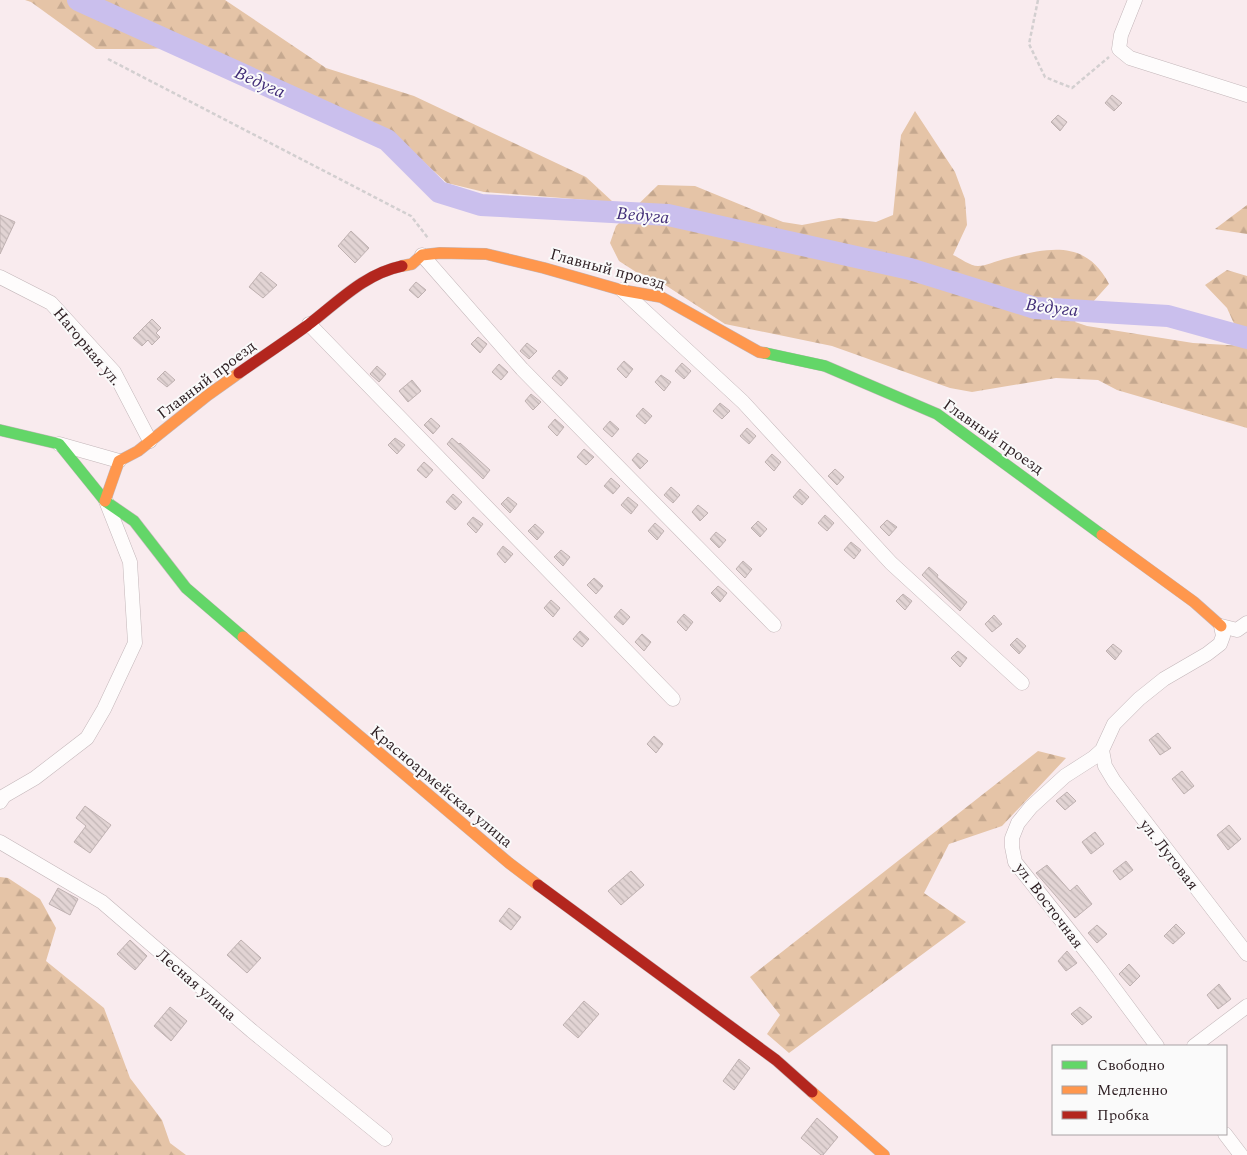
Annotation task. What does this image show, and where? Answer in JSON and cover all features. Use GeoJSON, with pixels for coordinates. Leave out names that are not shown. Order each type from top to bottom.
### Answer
{"type":"FeatureCollection","features":[{"type":"Feature","properties":{"kind":"street"},"geometry":{"type":"LineString","coordinates":[[1135,0],[1121,35],[1119,49],[1130,58],[1247,95]]}},
{"type":"Feature","properties":{"kind":"street","name":"Главный проезд"},"geometry":{"type":"LineString","coordinates":[[119,461],[138,451],[208,395],[309,324],[360,283],[393,268],[412,264],[422,255],[440,253],[486,254],[621,290],[662,297],[759,352],[826,366],[937,414],[1194,602],[1221,626]]}},
{"type":"Feature","properties":{"kind":"street"},"geometry":{"type":"LineString","coordinates":[[422,255],[522,369],[774,625]]}},
{"type":"Feature","properties":{"kind":"street","name":"Нагорная ул."},"geometry":{"type":"LineString","coordinates":[[0,277],[51,303],[114,372],[150,441]]}},
{"type":"Feature","properties":{"kind":"street"},"geometry":{"type":"LineString","coordinates":[[621,290],[744,402],[891,562],[1022,683]]}},
{"type":"Feature","properties":{"kind":"street"},"geometry":{"type":"LineString","coordinates":[[309,324],[673,699]]}},
{"type":"Feature","properties":{"kind":"street"},"geometry":{"type":"LineString","coordinates":[[0,430],[119,461],[105,501],[130,562],[135,643],[104,709],[87,738],[35,778],[4,796],[0,802]]}},
{"type":"Feature","properties":{"kind":"street","name":"Красноармейская улица"},"geometry":{"type":"LineString","coordinates":[[59,444],[105,501],[134,520],[186,588],[341,722],[509,863],[776,1060],[884,1155]]}},
{"type":"Feature","properties":{"kind":"street"},"geometry":{"type":"LineString","coordinates":[[1102,750],[1114,724],[1139,699],[1164,679],[1207,654],[1220,644],[1223,636],[1221,626],[1237,630],[1247,623]]}},
{"type":"Feature","properties":{"kind":"street","name":"ул. Луговая"},"geometry":{"type":"LineString","coordinates":[[1102,750],[1105,766],[1114,781],[1247,954]]}},
{"type":"Feature","properties":{"kind":"street","name":"ул. Восточная"},"geometry":{"type":"LineString","coordinates":[[1102,750],[1065,776],[1031,807],[1018,823],[1012,838],[1012,847],[1015,862],[1099,968],[1156,1045]]}},
{"type":"Feature","properties":{"kind":"street","name":"Лесная улица"},"geometry":{"type":"LineString","coordinates":[[0,842],[102,902],[252,1031],[385,1139]]}},
{"type":"Feature","properties":{"kind":"street"},"geometry":{"type":"LineString","coordinates":[[1195,1045],[1247,1006]]}},
{"type":"Feature","properties":{"kind":"street"},"geometry":{"type":"LineString","coordinates":[[1226,1135],[1242,1155]]}},
{"type":"Feature","properties":{"kind":"path"},"geometry":{"type":"LineString","coordinates":[[1038,0],[1029,44],[1045,77],[1072,88],[1119,49]]}},
{"type":"Feature","properties":{"kind":"path"},"geometry":{"type":"LineString","coordinates":[[108,59],[411,216],[440,253]]}},
{"type":"Feature","properties":{"kind":"green space"},"geometry":{"type":"Polygon","coordinates":[[[25,0],[225,0],[326,68],[414,96],[586,177],[613,202],[484,192],[447,183],[397,138],[198,46],[149,49],[96,49],[31,2],[25,0]]]}},
{"type":"Feature","properties":{"kind":"green space"},"geometry":{"type":"Polygon","coordinates":[[[915,111],[955,172],[965,199],[967,225],[953,255],[975,266],[1049,250],[1063,250],[1076,253],[1088,259],[1099,269],[1109,284],[1075,322],[1087,326],[1193,343],[1244,346],[1227,308],[1205,285],[1227,270],[1247,276],[1247,428],[1117,390],[1098,380],[1056,378],[972,392],[950,388],[832,346],[725,324],[656,279],[636,272],[619,261],[610,243],[616,226],[658,185],[695,186],[783,222],[802,225],[839,218],[876,222],[893,215],[901,135],[915,111]]]}},
{"type":"Feature","properties":{"kind":"green space"},"geometry":{"type":"Polygon","coordinates":[[[1247,205],[1247,234],[1215,229],[1247,205]]]}},
{"type":"Feature","properties":{"kind":"green space"},"geometry":{"type":"Polygon","coordinates":[[[1038,751],[1066,758],[1002,826],[949,844],[924,893],[966,922],[789,1053],[767,1034],[780,1015],[750,977],[1038,751]]]}},
{"type":"Feature","properties":{"kind":"green space"},"geometry":{"type":"Polygon","coordinates":[[[0,877],[8,878],[40,899],[56,928],[46,961],[104,1008],[130,1078],[162,1120],[170,1143],[186,1155],[0,1155],[0,877]]]}},
{"type":"Feature","properties":{"kind":"building"},"geometry":{"type":"Polygon","coordinates":[[[1112,95],[1122,103],[1114,111],[1105,103],[1112,95]]]}},
{"type":"Feature","properties":{"kind":"building"},"geometry":{"type":"Polygon","coordinates":[[[1058,115],[1067,122],[1060,131],[1051,122],[1058,115]]]}},
{"type":"Feature","properties":{"kind":"building"},"geometry":{"type":"Polygon","coordinates":[[[0,215],[15,222],[0,254],[0,215]]]}},
{"type":"Feature","properties":{"kind":"building"},"geometry":{"type":"Polygon","coordinates":[[[351,231],[369,248],[355,263],[338,246],[351,231]]]}},
{"type":"Feature","properties":{"kind":"building"},"geometry":{"type":"Polygon","coordinates":[[[261,272],[277,285],[263,298],[249,287],[261,272]]]}},
{"type":"Feature","properties":{"kind":"building"},"geometry":{"type":"Polygon","coordinates":[[[416,282],[426,290],[418,298],[409,290],[416,282]]]}},
{"type":"Feature","properties":{"kind":"building"},"geometry":{"type":"Polygon","coordinates":[[[152,319],[161,328],[156,333],[160,337],[152,345],[148,340],[142,346],[133,338],[152,319]]]}},
{"type":"Feature","properties":{"kind":"building"},"geometry":{"type":"Polygon","coordinates":[[[478,337],[487,344],[480,353],[471,344],[478,337]]]}},
{"type":"Feature","properties":{"kind":"building"},"geometry":{"type":"Polygon","coordinates":[[[527,343],[537,351],[529,359],[520,351],[527,343]]]}},
{"type":"Feature","properties":{"kind":"building"},"geometry":{"type":"Polygon","coordinates":[[[624,361],[633,369],[626,378],[617,369],[624,361]]]}},
{"type":"Feature","properties":{"kind":"building"},"geometry":{"type":"Polygon","coordinates":[[[682,363],[691,371],[684,379],[675,371],[682,363]]]}},
{"type":"Feature","properties":{"kind":"building"},"geometry":{"type":"Polygon","coordinates":[[[499,364],[508,372],[501,380],[492,372],[499,364]]]}},
{"type":"Feature","properties":{"kind":"building"},"geometry":{"type":"Polygon","coordinates":[[[377,366],[386,374],[379,382],[370,374],[377,366]]]}},
{"type":"Feature","properties":{"kind":"building"},"geometry":{"type":"Polygon","coordinates":[[[559,370],[568,378],[561,386],[552,378],[559,370]]]}},
{"type":"Feature","properties":{"kind":"building"},"geometry":{"type":"Polygon","coordinates":[[[165,371],[175,380],[167,387],[157,379],[165,371]]]}},
{"type":"Feature","properties":{"kind":"building"},"geometry":{"type":"Polygon","coordinates":[[[661,375],[671,382],[664,391],[655,382],[661,375]]]}},
{"type":"Feature","properties":{"kind":"building"},"geometry":{"type":"Polygon","coordinates":[[[412,380],[421,391],[408,402],[399,391],[412,380]]]}},
{"type":"Feature","properties":{"kind":"building"},"geometry":{"type":"Polygon","coordinates":[[[531,394],[541,402],[533,410],[525,401],[531,394]]]}},
{"type":"Feature","properties":{"kind":"building"},"geometry":{"type":"Polygon","coordinates":[[[720,403],[730,411],[722,419],[713,411],[720,403]]]}},
{"type":"Feature","properties":{"kind":"building"},"geometry":{"type":"Polygon","coordinates":[[[643,408],[652,416],[645,424],[636,416],[643,408]]]}},
{"type":"Feature","properties":{"kind":"building"},"geometry":{"type":"Polygon","coordinates":[[[431,418],[440,426],[433,434],[424,425],[431,418]]]}},
{"type":"Feature","properties":{"kind":"building"},"geometry":{"type":"Polygon","coordinates":[[[555,419],[564,427],[557,436],[548,427],[555,419]]]}},
{"type":"Feature","properties":{"kind":"building"},"geometry":{"type":"Polygon","coordinates":[[[610,421],[619,429],[612,437],[603,429],[610,421]]]}},
{"type":"Feature","properties":{"kind":"building"},"geometry":{"type":"Polygon","coordinates":[[[747,428],[756,436],[749,444],[740,436],[747,428]]]}},
{"type":"Feature","properties":{"kind":"building"},"geometry":{"type":"Polygon","coordinates":[[[395,438],[405,445],[397,454],[388,445],[395,438]]]}},
{"type":"Feature","properties":{"kind":"building"},"geometry":{"type":"Polygon","coordinates":[[[452,438],[490,470],[483,479],[447,444],[452,438]]]}},
{"type":"Feature","properties":{"kind":"building"},"geometry":{"type":"Polygon","coordinates":[[[584,449],[594,457],[586,465],[577,457],[584,449]]]}},
{"type":"Feature","properties":{"kind":"building"},"geometry":{"type":"Polygon","coordinates":[[[638,453],[648,461],[640,469],[632,460],[638,453]]]}},
{"type":"Feature","properties":{"kind":"building"},"geometry":{"type":"Polygon","coordinates":[[[772,454],[781,462],[774,471],[765,462],[772,454]]]}},
{"type":"Feature","properties":{"kind":"building"},"geometry":{"type":"Polygon","coordinates":[[[424,462],[433,470],[426,478],[417,470],[424,462]]]}},
{"type":"Feature","properties":{"kind":"building"},"geometry":{"type":"Polygon","coordinates":[[[835,469],[844,477],[837,485],[828,476],[835,469]]]}},
{"type":"Feature","properties":{"kind":"building"},"geometry":{"type":"Polygon","coordinates":[[[611,478],[620,486],[613,494],[604,486],[611,478]]]}},
{"type":"Feature","properties":{"kind":"building"},"geometry":{"type":"Polygon","coordinates":[[[671,487],[680,495],[673,503],[664,495],[671,487]]]}},
{"type":"Feature","properties":{"kind":"building"},"geometry":{"type":"Polygon","coordinates":[[[800,489],[809,497],[802,505],[793,497],[800,489]]]}},
{"type":"Feature","properties":{"kind":"building"},"geometry":{"type":"Polygon","coordinates":[[[453,494],[462,502],[455,510],[446,502],[453,494]]]}},
{"type":"Feature","properties":{"kind":"building"},"geometry":{"type":"Polygon","coordinates":[[[508,497],[517,504],[510,513],[501,504],[508,497]]]}},
{"type":"Feature","properties":{"kind":"building"},"geometry":{"type":"Polygon","coordinates":[[[628,497],[638,505],[631,514],[621,505],[628,497]]]}},
{"type":"Feature","properties":{"kind":"building"},"geometry":{"type":"Polygon","coordinates":[[[698,505],[708,513],[700,521],[692,512],[698,505]]]}},
{"type":"Feature","properties":{"kind":"building"},"geometry":{"type":"Polygon","coordinates":[[[825,515],[834,523],[827,531],[818,523],[825,515]]]}},
{"type":"Feature","properties":{"kind":"building"},"geometry":{"type":"Polygon","coordinates":[[[473,517],[483,524],[476,533],[467,524],[473,517]]]}},
{"type":"Feature","properties":{"kind":"building"},"geometry":{"type":"Polygon","coordinates":[[[887,520],[897,527],[889,536],[880,527],[887,520]]]}},
{"type":"Feature","properties":{"kind":"building"},"geometry":{"type":"Polygon","coordinates":[[[758,521],[767,529],[760,537],[751,528],[758,521]]]}},
{"type":"Feature","properties":{"kind":"building"},"geometry":{"type":"Polygon","coordinates":[[[655,523],[664,531],[657,540],[648,531],[655,523]]]}},
{"type":"Feature","properties":{"kind":"building"},"geometry":{"type":"Polygon","coordinates":[[[535,524],[544,532],[537,540],[528,531],[535,524]]]}},
{"type":"Feature","properties":{"kind":"building"},"geometry":{"type":"Polygon","coordinates":[[[716,532],[726,540],[719,548],[710,539],[716,532]]]}},
{"type":"Feature","properties":{"kind":"building"},"geometry":{"type":"Polygon","coordinates":[[[851,542],[861,550],[854,559],[844,550],[851,542]]]}},
{"type":"Feature","properties":{"kind":"building"},"geometry":{"type":"Polygon","coordinates":[[[503,546],[513,554],[505,563],[497,554],[503,546]]]}},
{"type":"Feature","properties":{"kind":"building"},"geometry":{"type":"Polygon","coordinates":[[[561,550],[570,557],[563,566],[554,557],[561,550]]]}},
{"type":"Feature","properties":{"kind":"building"},"geometry":{"type":"Polygon","coordinates":[[[743,561],[752,569],[745,578],[736,569],[743,561]]]}},
{"type":"Feature","properties":{"kind":"building"},"geometry":{"type":"Polygon","coordinates":[[[929,567],[938,575],[937,577],[967,602],[960,611],[922,575],[929,567]]]}},
{"type":"Feature","properties":{"kind":"building"},"geometry":{"type":"Polygon","coordinates":[[[594,578],[603,586],[596,594],[587,585],[594,578]]]}},
{"type":"Feature","properties":{"kind":"building"},"geometry":{"type":"Polygon","coordinates":[[[718,586],[727,593],[720,602],[711,593],[718,586]]]}},
{"type":"Feature","properties":{"kind":"building"},"geometry":{"type":"Polygon","coordinates":[[[903,594],[912,601],[905,610],[896,601],[903,594]]]}},
{"type":"Feature","properties":{"kind":"building"},"geometry":{"type":"Polygon","coordinates":[[[551,600],[560,608],[553,617],[544,608],[551,600]]]}},
{"type":"Feature","properties":{"kind":"building"},"geometry":{"type":"Polygon","coordinates":[[[621,609],[630,617],[623,625],[614,617],[621,609]]]}},
{"type":"Feature","properties":{"kind":"building"},"geometry":{"type":"Polygon","coordinates":[[[684,614],[693,622],[686,631],[677,622],[684,614]]]}},
{"type":"Feature","properties":{"kind":"building"},"geometry":{"type":"Polygon","coordinates":[[[994,615],[1002,624],[992,632],[985,624],[994,615]]]}},
{"type":"Feature","properties":{"kind":"building"},"geometry":{"type":"Polygon","coordinates":[[[580,631],[589,639],[582,647],[573,639],[580,631]]]}},
{"type":"Feature","properties":{"kind":"building"},"geometry":{"type":"Polygon","coordinates":[[[642,634],[651,642],[644,651],[635,642],[642,634]]]}},
{"type":"Feature","properties":{"kind":"building"},"geometry":{"type":"Polygon","coordinates":[[[1017,638],[1026,646],[1019,654],[1010,645],[1017,638]]]}},
{"type":"Feature","properties":{"kind":"building"},"geometry":{"type":"Polygon","coordinates":[[[1113,644],[1122,651],[1115,660],[1106,651],[1113,644]]]}},
{"type":"Feature","properties":{"kind":"building"},"geometry":{"type":"Polygon","coordinates":[[[958,651],[967,658],[960,667],[951,658],[958,651]]]}},
{"type":"Feature","properties":{"kind":"building"},"geometry":{"type":"Polygon","coordinates":[[[1158,733],[1171,748],[1160,755],[1149,740],[1158,733]]]}},
{"type":"Feature","properties":{"kind":"building"},"geometry":{"type":"Polygon","coordinates":[[[654,736],[663,744],[656,753],[647,744],[654,736]]]}},
{"type":"Feature","properties":{"kind":"building"},"geometry":{"type":"Polygon","coordinates":[[[1182,771],[1194,786],[1184,794],[1172,779],[1182,771]]]}},
{"type":"Feature","properties":{"kind":"building"},"geometry":{"type":"Polygon","coordinates":[[[1067,792],[1076,801],[1065,810],[1056,801],[1067,792]]]}},
{"type":"Feature","properties":{"kind":"building"},"geometry":{"type":"Polygon","coordinates":[[[85,806],[111,825],[90,853],[74,842],[86,826],[76,818],[85,806]]]}},
{"type":"Feature","properties":{"kind":"building"},"geometry":{"type":"Polygon","coordinates":[[[1229,825],[1241,839],[1228,850],[1217,835],[1229,825]]]}},
{"type":"Feature","properties":{"kind":"building"},"geometry":{"type":"Polygon","coordinates":[[[1095,832],[1104,844],[1091,854],[1082,842],[1095,832]]]}},
{"type":"Feature","properties":{"kind":"building"},"geometry":{"type":"Polygon","coordinates":[[[1126,861],[1133,870],[1120,880],[1113,871],[1126,861]]]}},
{"type":"Feature","properties":{"kind":"building"},"geometry":{"type":"Polygon","coordinates":[[[1047,865],[1070,891],[1077,885],[1092,904],[1075,918],[1036,873],[1047,865]]]}},
{"type":"Feature","properties":{"kind":"building"},"geometry":{"type":"Polygon","coordinates":[[[631,871],[644,885],[621,905],[608,891],[631,871]]]}},
{"type":"Feature","properties":{"kind":"building"},"geometry":{"type":"Polygon","coordinates":[[[58,888],[78,899],[70,915],[49,904],[58,888]]]}},
{"type":"Feature","properties":{"kind":"building"},"geometry":{"type":"Polygon","coordinates":[[[509,908],[521,917],[511,930],[499,921],[509,908]]]}},
{"type":"Feature","properties":{"kind":"building"},"geometry":{"type":"Polygon","coordinates":[[[1176,924],[1185,933],[1173,944],[1164,936],[1176,924]]]}},
{"type":"Feature","properties":{"kind":"building"},"geometry":{"type":"Polygon","coordinates":[[[1097,925],[1107,934],[1097,943],[1088,933],[1097,925]]]}},
{"type":"Feature","properties":{"kind":"building"},"geometry":{"type":"Polygon","coordinates":[[[130,940],[147,956],[135,970],[117,954],[130,940]]]}},
{"type":"Feature","properties":{"kind":"building"},"geometry":{"type":"Polygon","coordinates":[[[241,940],[261,958],[247,973],[227,955],[241,940]]]}},
{"type":"Feature","properties":{"kind":"building"},"geometry":{"type":"Polygon","coordinates":[[[1067,951],[1077,963],[1066,971],[1058,961],[1067,951]]]}},
{"type":"Feature","properties":{"kind":"building"},"geometry":{"type":"Polygon","coordinates":[[[1129,964],[1140,976],[1130,986],[1119,974],[1129,964]]]}},
{"type":"Feature","properties":{"kind":"building"},"geometry":{"type":"Polygon","coordinates":[[[1219,984],[1231,999],[1218,1009],[1207,995],[1219,984]]]}},
{"type":"Feature","properties":{"kind":"building"},"geometry":{"type":"Polygon","coordinates":[[[584,1001],[599,1014],[578,1038],[563,1025],[584,1001]]]}},
{"type":"Feature","properties":{"kind":"building"},"geometry":{"type":"Polygon","coordinates":[[[170,1007],[187,1021],[171,1041],[154,1026],[170,1007]]]}},
{"type":"Feature","properties":{"kind":"building"},"geometry":{"type":"Polygon","coordinates":[[[1080,1007],[1092,1017],[1082,1025],[1071,1014],[1080,1007]]]}},
{"type":"Feature","properties":{"kind":"building"},"geometry":{"type":"Polygon","coordinates":[[[739,1059],[750,1068],[734,1090],[723,1081],[739,1059]]]}},
{"type":"Feature","properties":{"kind":"building"},"geometry":{"type":"Polygon","coordinates":[[[817,1118],[838,1137],[823,1155],[801,1138],[817,1118]]]}},
{"type":"Feature","properties":{"kind":"waterway","name":"Ведуга"},"geometry":{"type":"LineString","coordinates":[[78,0],[387,140],[439,192],[481,205],[668,215],[910,269],[1035,308],[1168,316],[1247,338]]}},
{"type":"Feature","properties":{"kind":"traffic: fast"},"geometry":{"type":"LineString","coordinates":[[765,353],[825,366],[937,414],[1102,535]]}},
{"type":"Feature","properties":{"kind":"traffic: fast"},"geometry":{"type":"LineString","coordinates":[[0,430],[59,444],[105,501],[134,521],[186,588],[243,637]]}},
{"type":"Feature","properties":{"kind":"traffic: slow"},"geometry":{"type":"LineString","coordinates":[[402,266],[412,264],[422,255],[440,253],[486,254],[621,290],[661,297],[759,352],[765,353]]}},
{"type":"Feature","properties":{"kind":"traffic: slow"},"geometry":{"type":"LineString","coordinates":[[105,501],[119,461],[138,451],[208,395],[239,373]]}},
{"type":"Feature","properties":{"kind":"traffic: slow"},"geometry":{"type":"LineString","coordinates":[[1102,535],[1194,602],[1221,626]]}},
{"type":"Feature","properties":{"kind":"traffic: slow"},"geometry":{"type":"LineString","coordinates":[[243,637],[509,863],[538,885]]}},
{"type":"Feature","properties":{"kind":"traffic: slow"},"geometry":{"type":"LineString","coordinates":[[812,1092],[884,1155]]}},
{"type":"Feature","properties":{"kind":"traffic: jam"},"geometry":{"type":"LineString","coordinates":[[239,373],[308,325],[363,282],[388,270],[402,266]]}},
{"type":"Feature","properties":{"kind":"traffic: jam"},"geometry":{"type":"LineString","coordinates":[[538,885],[776,1060],[812,1092]]}}]}
